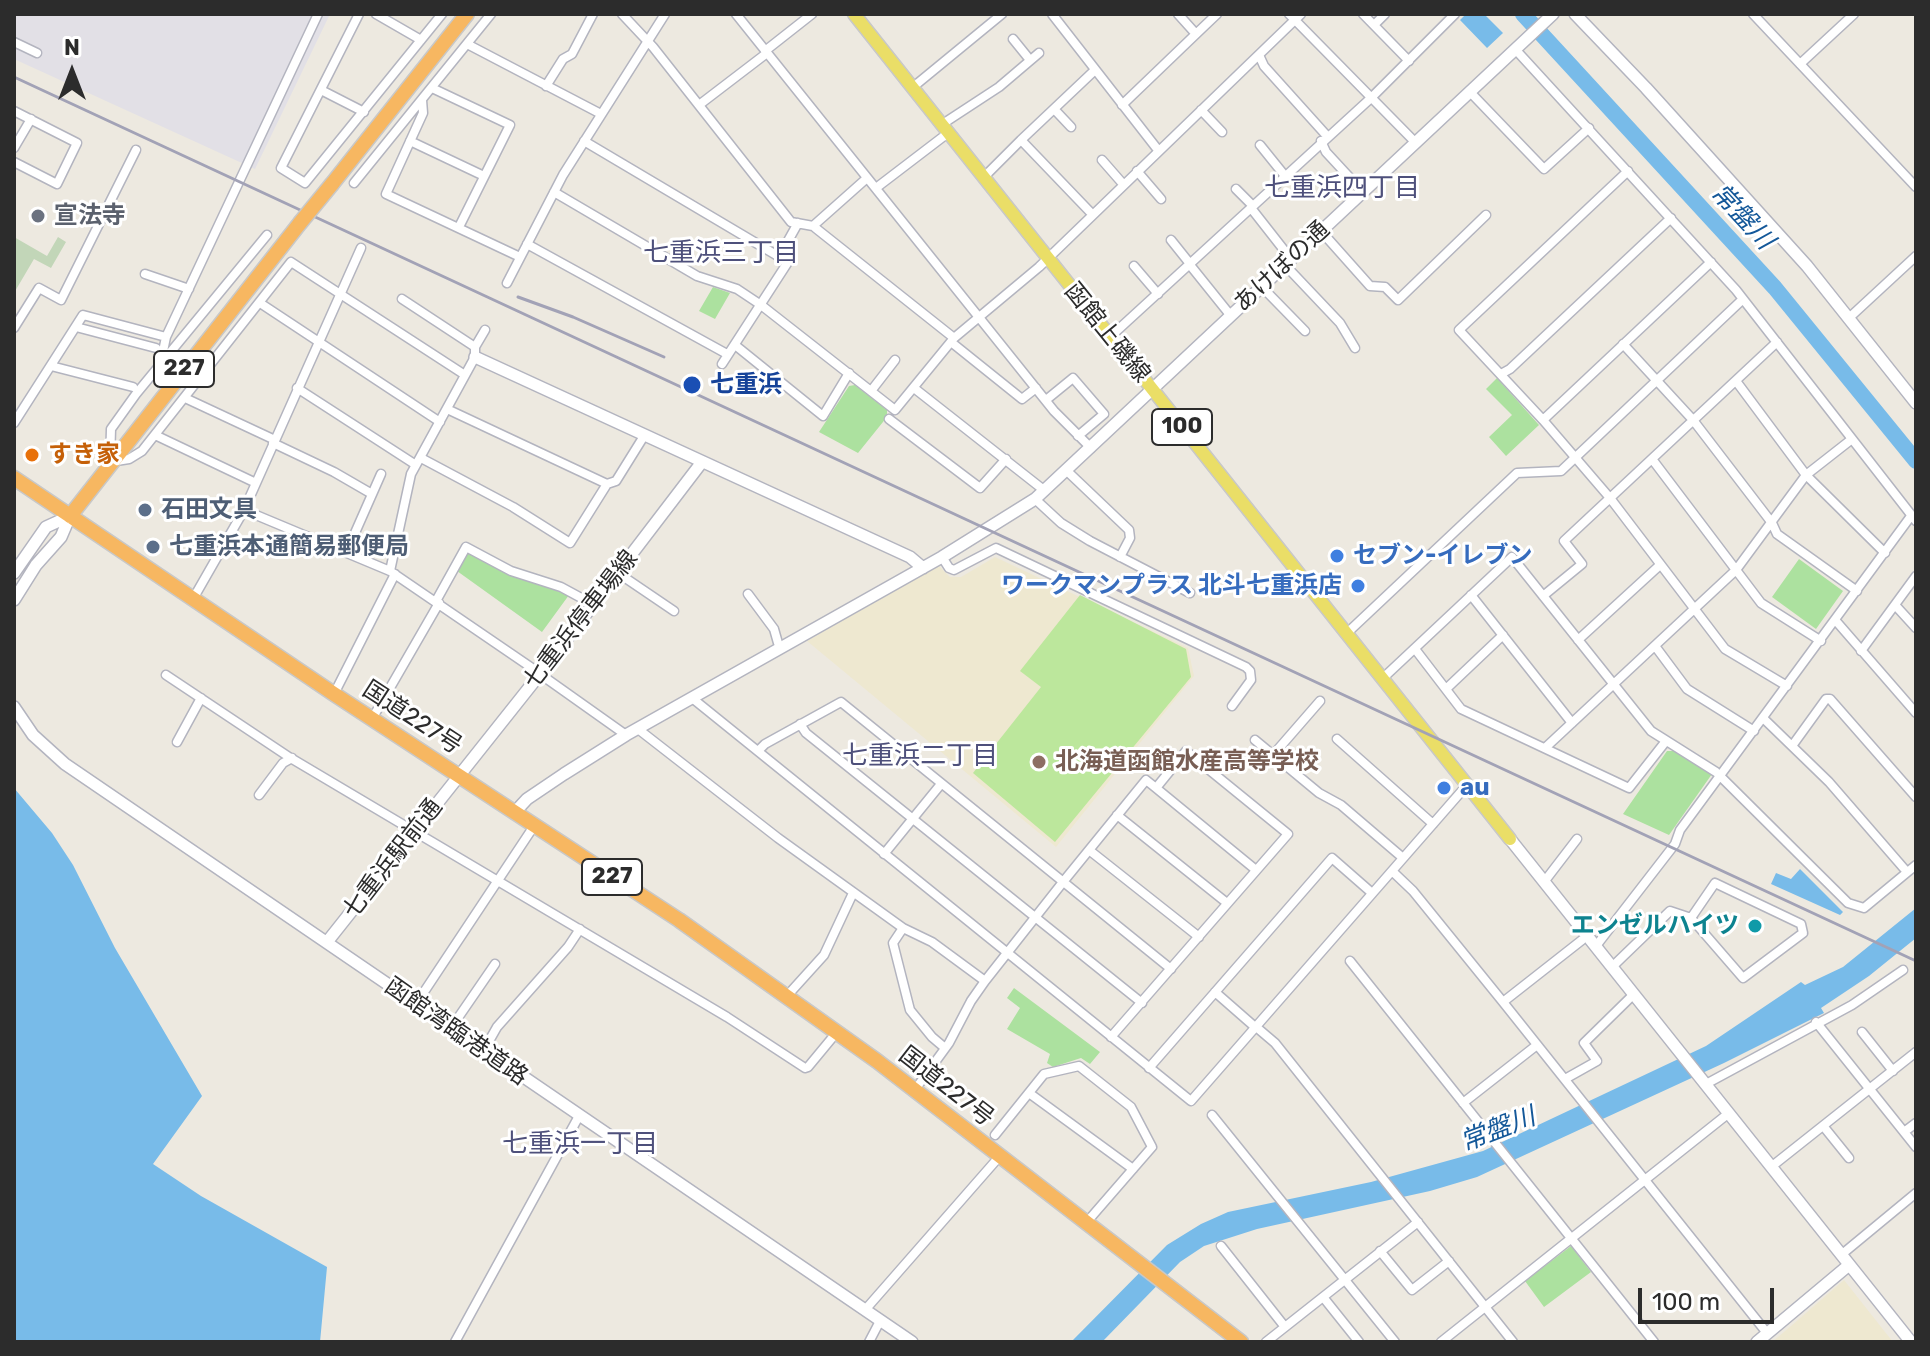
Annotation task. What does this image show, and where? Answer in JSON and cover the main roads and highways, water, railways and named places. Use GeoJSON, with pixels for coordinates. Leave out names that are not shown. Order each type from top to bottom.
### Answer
{"type":"FeatureCollection","features":[{"type":"Feature","properties":{"kind":"highway","name":"227"},"geometry":{"type":"LineString","coordinates":[[70,516],[467,14]]}},
{"type":"Feature","properties":{"kind":"highway","name":"国道227号"},"geometry":{"type":"LineString","coordinates":[[14,478],[334,694],[679,920],[837,1032],[1241,1342]]}},
{"type":"Feature","properties":{"kind":"main road","name":"函館上磯線"},"geometry":{"type":"LineString","coordinates":[[857,15],[944,129],[1510,839]]}},
{"type":"Feature","properties":{"kind":"water"},"geometry":{"type":"Polygon","coordinates":[[[1466,14],[1484,14],[1503,33],[1487,48],[1460,20],[1466,14]]]}},
{"type":"Feature","properties":{"kind":"water"},"geometry":{"type":"Polygon","coordinates":[[[14,788],[52,833],[73,865],[115,948],[202,1096],[153,1164],[201,1196],[327,1267],[320,1342],[14,1342],[14,788]]]}},
{"type":"Feature","properties":{"kind":"water"},"geometry":{"type":"Polygon","coordinates":[[[1800,869],[1843,912],[1840,915],[1771,884],[1776,873],[1791,879],[1800,869]]]}},
{"type":"Feature","properties":{"kind":"water"},"geometry":{"type":"Polygon","coordinates":[[[1916,908],[1916,938],[1869,976],[1821,1008],[1824,1013],[1724,1063],[1477,1177],[1430,1191],[1257,1229],[1204,1246],[1180,1262],[1102,1342],[1071,1342],[1167,1245],[1201,1224],[1228,1212],[1371,1182],[1483,1151],[1706,1046],[1801,982],[1805,985],[1843,967],[1916,908]]]}},
{"type":"Feature","properties":{"kind":"waterway","name":"常盤川"},"geometry":{"type":"LineString","coordinates":[[1523,14],[1775,288],[1916,461]]}},
{"type":"Feature","properties":{"kind":"railway"},"geometry":{"type":"LineString","coordinates":[[14,77],[1916,961]]}},
{"type":"Feature","properties":{"kind":"railway"},"geometry":{"type":"LineString","coordinates":[[518,297],[573,317],[664,357]]}},
{"type":"Feature","properties":{"kind":"place","name":"宣法寺"},"geometry":{"type":"Point","coordinates":[38,216]}},
{"type":"Feature","properties":{"kind":"place","name":"七重浜"},"geometry":{"type":"Point","coordinates":[692,385]}},
{"type":"Feature","properties":{"kind":"place","name":"すき家"},"geometry":{"type":"Point","coordinates":[32,455]}},
{"type":"Feature","properties":{"kind":"place","name":"石田文具"},"geometry":{"type":"Point","coordinates":[145,510]}},
{"type":"Feature","properties":{"kind":"place","name":"七重浜本通簡易郵便局"},"geometry":{"type":"Point","coordinates":[153,547]}},
{"type":"Feature","properties":{"kind":"place","name":"セブン-イレブン"},"geometry":{"type":"Point","coordinates":[1337,556]}},
{"type":"Feature","properties":{"kind":"place","name":"ワークマンプラス 北斗七重浜店"},"geometry":{"type":"Point","coordinates":[1358,586]}},
{"type":"Feature","properties":{"kind":"place","name":"北海道函館水産高等学校"},"geometry":{"type":"Point","coordinates":[1039,762]}},
{"type":"Feature","properties":{"kind":"place","name":"au"},"geometry":{"type":"Point","coordinates":[1444,788]}},
{"type":"Feature","properties":{"kind":"place","name":"エンゼルハイツ"},"geometry":{"type":"Point","coordinates":[1755,926]}},
{"type":"Feature","properties":{"kind":"district","name":"七重浜四丁目"},"geometry":{"type":"Point","coordinates":[1342,188]}},
{"type":"Feature","properties":{"kind":"district","name":"七重浜三丁目"},"geometry":{"type":"Point","coordinates":[721,253]}},
{"type":"Feature","properties":{"kind":"district","name":"七重浜二丁目"},"geometry":{"type":"Point","coordinates":[920,756]}},
{"type":"Feature","properties":{"kind":"district","name":"七重浜一丁目"},"geometry":{"type":"Point","coordinates":[580,1144]}}]}
